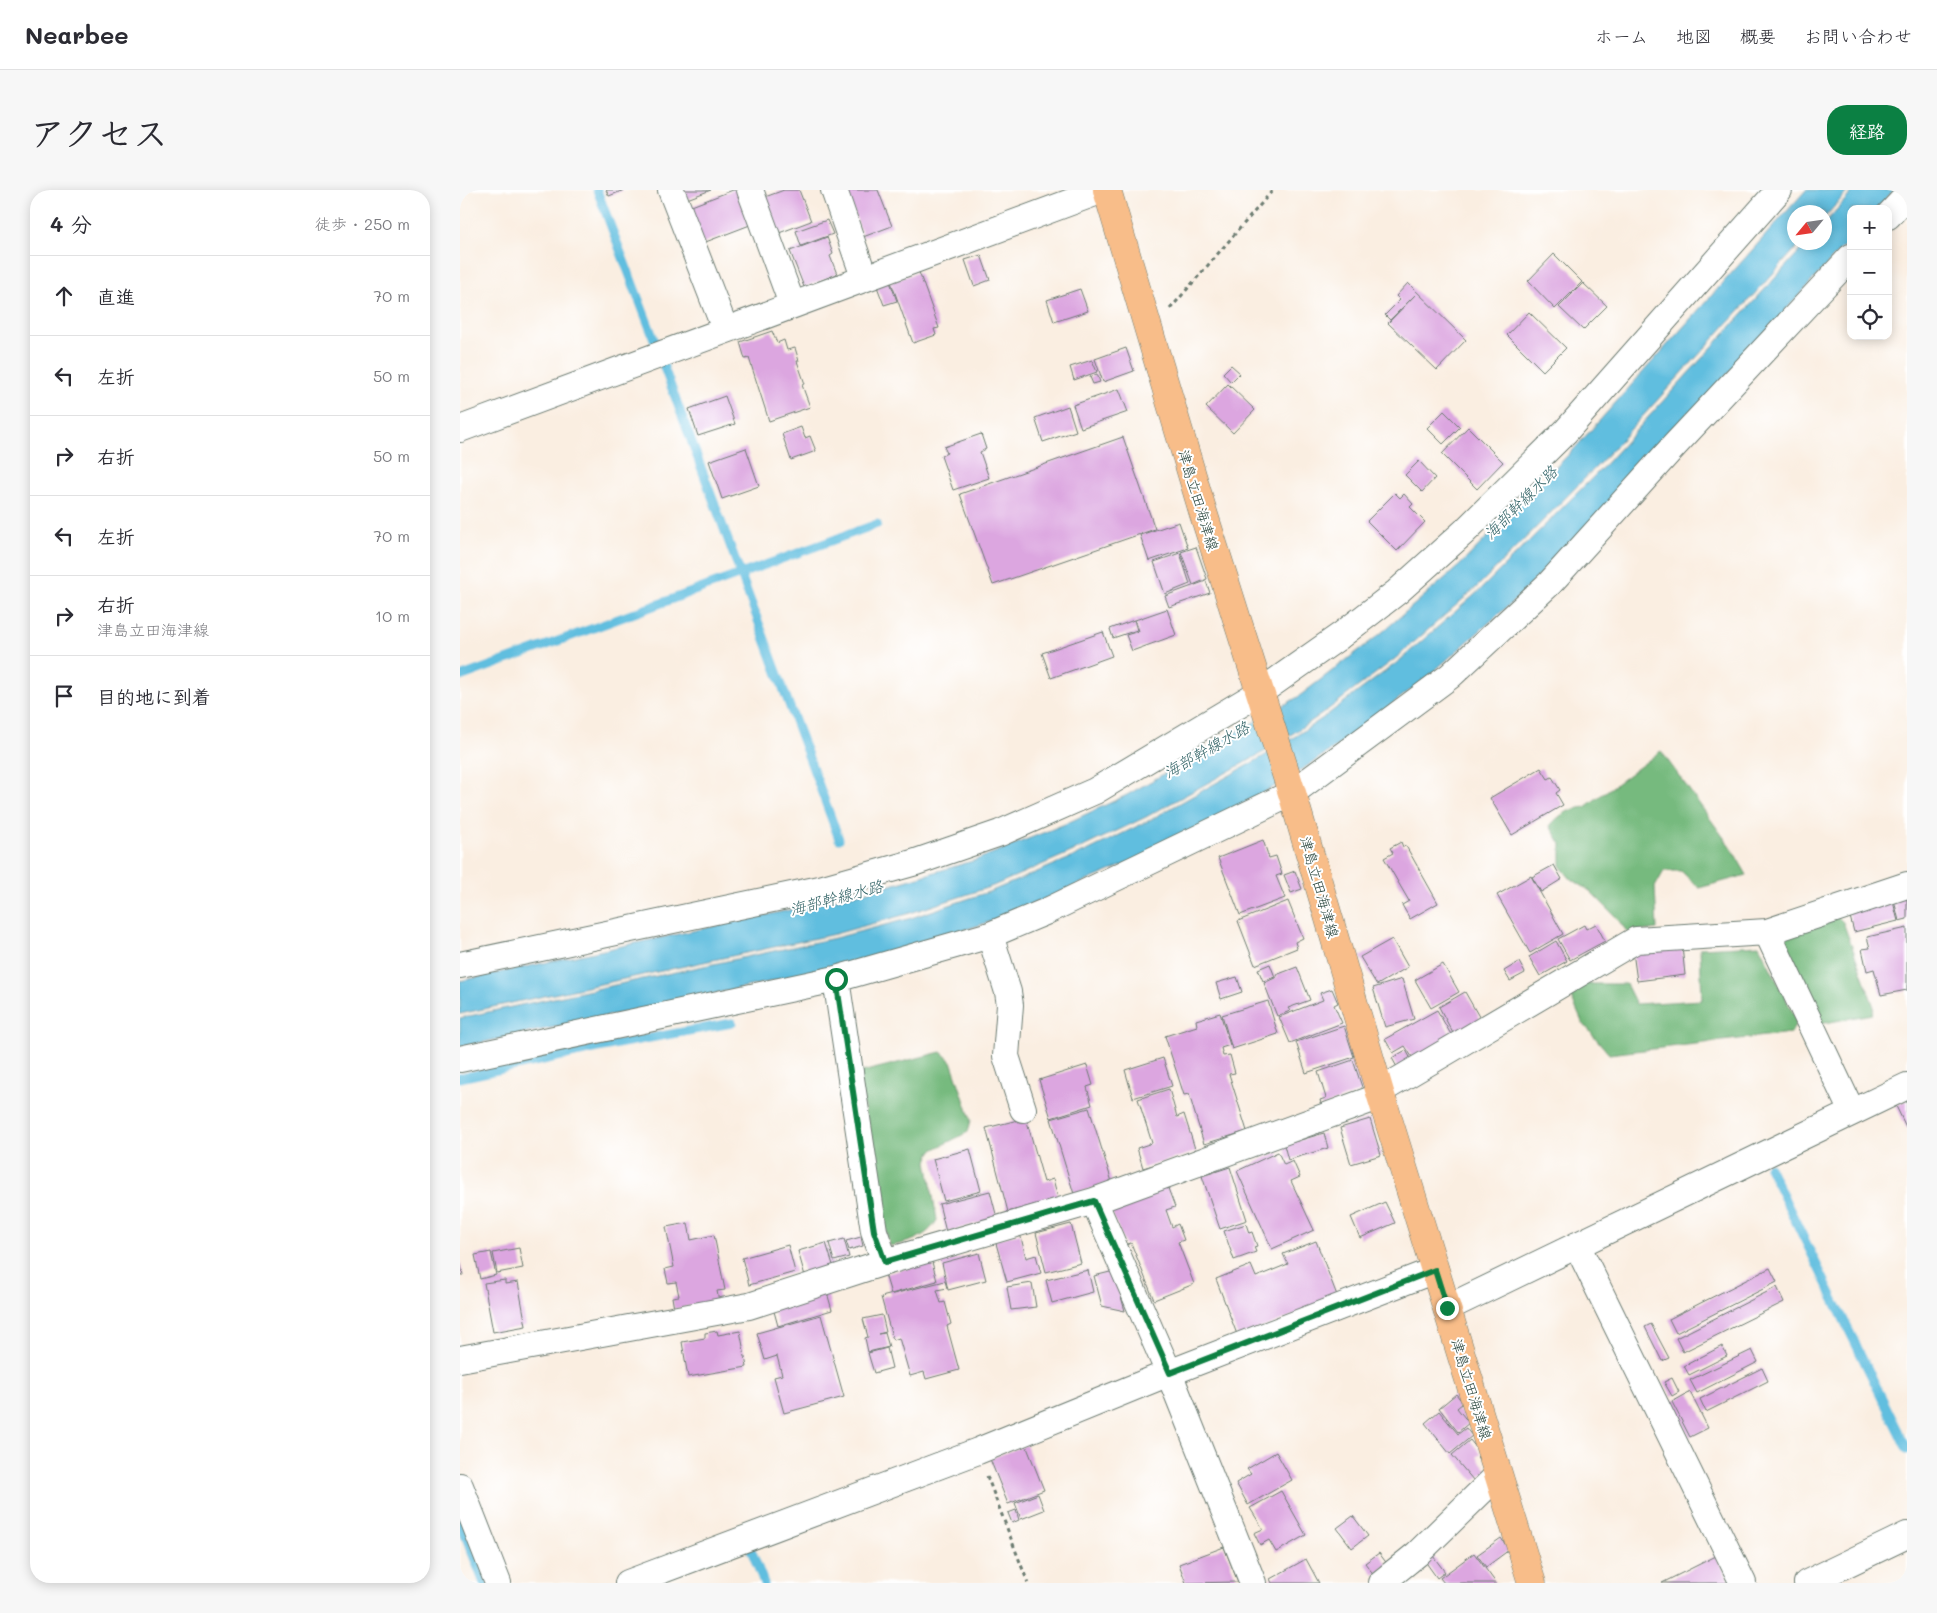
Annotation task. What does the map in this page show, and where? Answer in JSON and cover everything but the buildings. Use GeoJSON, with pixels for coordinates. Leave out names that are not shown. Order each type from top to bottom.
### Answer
{"type":"FeatureCollection","features":[{"type":"Feature","properties":{"kind":"main road","name":"津島立田海津線"},"geometry":{"type":"LineString","coordinates":[[1107,190],[1262,702],[1292,793],[1380,1093],[1532,1583]]}},
{"type":"Feature","properties":{"kind":"street"},"geometry":{"type":"LineString","coordinates":[[672,190],[725,329]]}},
{"type":"Feature","properties":{"kind":"street"},"geometry":{"type":"LineString","coordinates":[[750,190],[792,304]]}},
{"type":"Feature","properties":{"kind":"street"},"geometry":{"type":"LineString","coordinates":[[834,190],[864,277]]}},
{"type":"Feature","properties":{"kind":"street"},"geometry":{"type":"LineString","coordinates":[[460,429],[864,277],[1103,190]]}},
{"type":"Feature","properties":{"kind":"street"},"geometry":{"type":"LineString","coordinates":[[460,965],[820,889],[916,862],[1000,833],[1095,791],[1262,702],[1464,532],[1566,430],[1779,190]]}},
{"type":"Feature","properties":{"kind":"street"},"geometry":{"type":"LineString","coordinates":[[1892,212],[1907,196]]}},
{"type":"Feature","properties":{"kind":"street"},"geometry":{"type":"LineString","coordinates":[[460,1059],[836,979],[990,935],[1045,912],[1292,793],[1450,676],[1550,583],[1674,446],[1847,260]]}},
{"type":"Feature","properties":{"kind":"street"},"geometry":{"type":"LineString","coordinates":[[460,1359],[749,1306],[885,1262],[1094,1201],[1380,1093],[1636,940],[1767,932],[1907,885]]}},
{"type":"Feature","properties":{"kind":"street"},"geometry":{"type":"LineString","coordinates":[[1767,932],[1852,1112]]}},
{"type":"Feature","properties":{"kind":"street"},"geometry":{"type":"LineString","coordinates":[[990,935],[1008,992],[1010,1005],[1006,1056],[1023,1109]]}},
{"type":"Feature","properties":{"kind":"street"},"geometry":{"type":"LineString","coordinates":[[836,979],[874,1231],[885,1262]]}},
{"type":"Feature","properties":{"kind":"street"},"geometry":{"type":"LineString","coordinates":[[1447,1308],[1907,1086]]}},
{"type":"Feature","properties":{"kind":"street"},"geometry":{"type":"LineString","coordinates":[[1094,1201],[1170,1373],[1253,1583]]}},
{"type":"Feature","properties":{"kind":"street"},"geometry":{"type":"LineString","coordinates":[[1577,1245],[1742,1583]]}},
{"type":"Feature","properties":{"kind":"street"},"geometry":{"type":"LineString","coordinates":[[628,1583],[978,1451],[1170,1373],[1435,1270]]}},
{"type":"Feature","properties":{"kind":"street"},"geometry":{"type":"LineString","coordinates":[[1381,1583],[1417,1554],[1498,1475]]}},
{"type":"Feature","properties":{"kind":"street"},"geometry":{"type":"LineString","coordinates":[[460,1486],[498,1583]]}},
{"type":"Feature","properties":{"kind":"street"},"geometry":{"type":"LineString","coordinates":[[1807,1583],[1907,1535]]}},
{"type":"Feature","properties":{"kind":"path"},"geometry":{"type":"LineString","coordinates":[[1150,333],[1273,190]]}},
{"type":"Feature","properties":{"kind":"path"},"geometry":{"type":"LineString","coordinates":[[978,1451],[1028,1583]]}},
{"type":"Feature","properties":{"kind":"green space"},"geometry":{"type":"Polygon","coordinates":[[[1661,751],[1732,849],[1747,875],[1699,888],[1681,871],[1664,871],[1655,887],[1657,929],[1628,933],[1616,917],[1590,891],[1570,878],[1561,867],[1561,844],[1550,826],[1565,813],[1585,807],[1661,751]]]}},
{"type":"Feature","properties":{"kind":"green space"},"geometry":{"type":"Polygon","coordinates":[[[1838,917],[1843,922],[1874,1007],[1872,1014],[1815,1025],[1780,937],[1838,917]]]}},
{"type":"Feature","properties":{"kind":"green space"},"geometry":{"type":"Polygon","coordinates":[[[1759,945],[1797,1021],[1791,1033],[1609,1054],[1582,1022],[1568,990],[1579,984],[1626,984],[1636,1004],[1702,1000],[1700,948],[1759,945]]]}},
{"type":"Feature","properties":{"kind":"green space"},"geometry":{"type":"Polygon","coordinates":[[[941,1052],[951,1061],[971,1120],[968,1132],[931,1151],[927,1161],[937,1220],[933,1226],[916,1239],[889,1246],[858,1073],[941,1052]]]}},
{"type":"Feature","properties":{"kind":"water"},"geometry":{"type":"Polygon","coordinates":[[[1806,190],[1849,190],[1832,209],[1832,205],[1793,205],[1806,190]]]}},
{"type":"Feature","properties":{"kind":"water"},"geometry":{"type":"Polygon","coordinates":[[[1854,190],[1894,190],[1881,205],[1847,205],[1847,242],[1628,484],[1516,599],[1425,679],[1334,748],[1283,782],[1145,856],[995,920],[909,948],[836,968],[460,1047],[460,1018],[835,938],[908,919],[994,890],[1087,851],[1148,821],[1273,751],[1323,718],[1399,661],[1480,590],[1601,469],[1801,250],[1832,250],[1832,215],[1854,190]]]}},
{"type":"Feature","properties":{"kind":"water"},"geometry":{"type":"Polygon","coordinates":[[[1787,211],[1787,250],[1795,250],[1598,465],[1478,586],[1396,658],[1322,714],[1271,748],[1146,817],[993,886],[907,914],[835,934],[460,1014],[460,981],[822,903],[895,884],[976,860],[1065,824],[1127,795],[1298,697],[1379,635],[1459,566],[1575,448],[1787,211]]]}},
{"type":"Feature","properties":{"kind":"waterway"},"geometry":{"type":"LineString","coordinates":[[597,190],[657,347]]}},
{"type":"Feature","properties":{"kind":"waterway"},"geometry":{"type":"LineString","coordinates":[[662,362],[839,839]]}},
{"type":"Feature","properties":{"kind":"waterway"},"geometry":{"type":"LineString","coordinates":[[460,677],[877,524]]}},
{"type":"Feature","properties":{"kind":"waterway"},"geometry":{"type":"LineString","coordinates":[[460,1078],[617,1044],[732,1023]]}},
{"type":"Feature","properties":{"kind":"waterway"},"geometry":{"type":"LineString","coordinates":[[1769,1167],[1907,1449]]}},
{"type":"Feature","properties":{"kind":"waterway"},"geometry":{"type":"LineString","coordinates":[[460,1522],[484,1583]]}},
{"type":"Feature","properties":{"kind":"waterway"},"geometry":{"type":"LineString","coordinates":[[750,1547],[764,1583]]}},
{"type":"Feature","properties":{"kind":"route"},"geometry":{"type":"LineString","coordinates":[[836,979],[874,1231],[885,1262],[1094,1201],[1170,1373],[1435,1270],[1447,1308]]}},
{"type":"Feature","properties":{"kind":"water label","name":"海部幹線水路"},"geometry":{"type":"Point","coordinates":[1520,502]}},
{"type":"Feature","properties":{"kind":"water label","name":"海部幹線水路"},"geometry":{"type":"Point","coordinates":[1206,749]}},
{"type":"Feature","properties":{"kind":"water label","name":"海部幹線水路"},"geometry":{"type":"Point","coordinates":[836,897]}}]}
